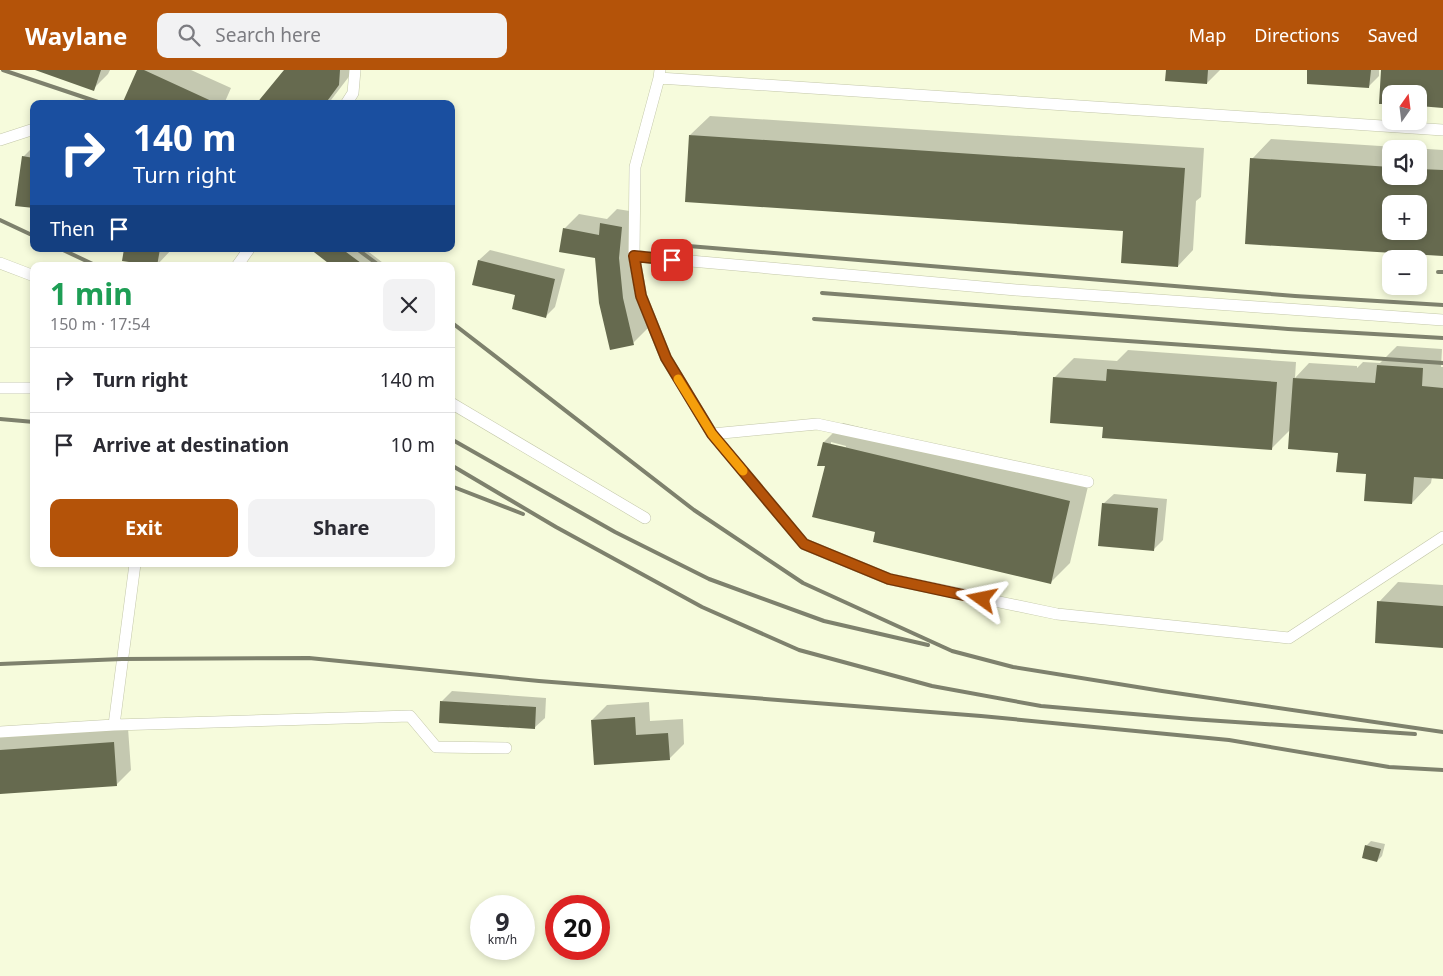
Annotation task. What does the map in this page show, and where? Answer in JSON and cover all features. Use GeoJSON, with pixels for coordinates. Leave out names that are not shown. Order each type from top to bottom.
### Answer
{"type":"FeatureCollection","features":[{"type":"Feature","properties":{"kind":"lane"},"geometry":{"type":"LineString","coordinates":[[349,100],[353,93],[355,70]]}},
{"type":"Feature","properties":{"kind":"lane"},"geometry":{"type":"LineString","coordinates":[[1443,130],[659,74],[635,167],[634,256],[641,296],[666,358],[712,434],[804,544],[889,579],[1057,614],[1289,638],[1443,537]]}},
{"type":"Feature","properties":{"kind":"lane"},"geometry":{"type":"LineString","coordinates":[[0,140],[30,130]]}},
{"type":"Feature","properties":{"kind":"lane"},"geometry":{"type":"LineString","coordinates":[[634,256],[1006,289],[1443,320]]}},
{"type":"Feature","properties":{"kind":"lane"},"geometry":{"type":"LineString","coordinates":[[0,263],[30,274]]}},
{"type":"Feature","properties":{"kind":"lane"},"geometry":{"type":"LineString","coordinates":[[0,388],[30,388]]}},
{"type":"Feature","properties":{"kind":"lane"},"geometry":{"type":"LineString","coordinates":[[455,405],[645,518]]}},
{"type":"Feature","properties":{"kind":"lane"},"geometry":{"type":"LineString","coordinates":[[712,434],[817,424],[1088,482]]}},
{"type":"Feature","properties":{"kind":"lane"},"geometry":{"type":"LineString","coordinates":[[114,725],[135,567]]}},
{"type":"Feature","properties":{"kind":"lane"},"geometry":{"type":"LineString","coordinates":[[0,732],[114,725],[410,716],[436,747],[506,748]]}},
{"type":"Feature","properties":{"kind":"building"},"geometry":{"type":"Polygon","coordinates":[[[35,70],[101,70],[94,91],[35,70]]]}},
{"type":"Feature","properties":{"kind":"building"},"geometry":{"type":"Polygon","coordinates":[[[137,70],[144,70],[209,100],[124,100],[137,70]]]}},
{"type":"Feature","properties":{"kind":"building"},"geometry":{"type":"Polygon","coordinates":[[[284,70],[340,70],[339,85],[328,100],[259,100],[284,70]]]}},
{"type":"Feature","properties":{"kind":"building"},"geometry":{"type":"Polygon","coordinates":[[[1166,70],[1208,70],[1207,84],[1165,81],[1166,70]]]}},
{"type":"Feature","properties":{"kind":"building"},"geometry":{"type":"Polygon","coordinates":[[[1307,70],[1371,70],[1369,88],[1307,84],[1307,70]]]}},
{"type":"Feature","properties":{"kind":"building"},"geometry":{"type":"Polygon","coordinates":[[[1381,70],[1443,70],[1443,108],[1428,107],[1428,85],[1382,85],[1382,104],[1379,104],[1381,70]]]}},
{"type":"Feature","properties":{"kind":"building"},"geometry":{"type":"Polygon","coordinates":[[[689,135],[1185,168],[1178,267],[1121,263],[1123,231],[685,202],[689,135]]]}},
{"type":"Feature","properties":{"kind":"building"},"geometry":{"type":"Polygon","coordinates":[[[22,156],[30,157],[30,208],[15,206],[22,156]]]}},
{"type":"Feature","properties":{"kind":"building"},"geometry":{"type":"Polygon","coordinates":[[[1250,158],[1382,166],[1382,185],[1427,185],[1427,169],[1443,170],[1443,256],[1427,255],[1427,250],[1382,250],[1382,252],[1245,244],[1250,158]]]}},
{"type":"Feature","properties":{"kind":"building"},"geometry":{"type":"Polygon","coordinates":[[[600,223],[622,227],[619,258],[623,298],[634,345],[610,350],[599,303],[595,258],[559,252],[563,228],[599,235],[600,223]]]}},
{"type":"Feature","properties":{"kind":"building"},"geometry":{"type":"Polygon","coordinates":[[[124,252],[159,252],[158,262],[122,261],[124,252]]]}},
{"type":"Feature","properties":{"kind":"building"},"geometry":{"type":"Polygon","coordinates":[[[314,252],[346,252],[360,262],[327,262],[314,252]]]}},
{"type":"Feature","properties":{"kind":"building"},"geometry":{"type":"Polygon","coordinates":[[[478,260],[555,279],[546,318],[512,309],[515,295],[472,285],[478,260]]]}},
{"type":"Feature","properties":{"kind":"building"},"geometry":{"type":"Polygon","coordinates":[[[1377,365],[1423,368],[1422,386],[1443,388],[1443,479],[1414,477],[1412,504],[1364,501],[1366,474],[1336,472],[1338,453],[1288,449],[1293,378],[1375,383],[1377,365]]]}},
{"type":"Feature","properties":{"kind":"building"},"geometry":{"type":"Polygon","coordinates":[[[1107,369],[1277,382],[1272,450],[1102,438],[1103,427],[1050,423],[1053,377],[1106,381],[1107,369]]]}},
{"type":"Feature","properties":{"kind":"building"},"geometry":{"type":"Polygon","coordinates":[[[823,442],[1070,501],[1051,584],[873,542],[875,532],[812,517],[825,466],[817,466],[823,442]]]}},
{"type":"Feature","properties":{"kind":"building"},"geometry":{"type":"Polygon","coordinates":[[[1102,503],[1158,508],[1154,551],[1098,546],[1102,503]]]}},
{"type":"Feature","properties":{"kind":"building"},"geometry":{"type":"Polygon","coordinates":[[[1377,601],[1443,606],[1443,648],[1375,643],[1377,601]]]}},
{"type":"Feature","properties":{"kind":"building"},"geometry":{"type":"Polygon","coordinates":[[[440,701],[536,707],[535,729],[439,723],[440,701]]]}},
{"type":"Feature","properties":{"kind":"building"},"geometry":{"type":"Polygon","coordinates":[[[635,717],[636,735],[668,733],[670,760],[594,765],[591,720],[635,717]]]}},
{"type":"Feature","properties":{"kind":"building"},"geometry":{"type":"Polygon","coordinates":[[[114,742],[117,786],[0,794],[0,750],[114,742]]]}},
{"type":"Feature","properties":{"kind":"building"},"geometry":{"type":"Polygon","coordinates":[[[1365,845],[1381,849],[1377,862],[1362,858],[1365,845]]]}},
{"type":"Feature","properties":{"kind":"railway"},"geometry":{"type":"LineString","coordinates":[[3,70],[92,100]]}},
{"type":"Feature","properties":{"kind":"railway"},"geometry":{"type":"LineString","coordinates":[[0,220],[30,234]]}},
{"type":"Feature","properties":{"kind":"railway"},"geometry":{"type":"LineString","coordinates":[[664,244],[1295,296],[1443,305]]}},
{"type":"Feature","properties":{"kind":"railway"},"geometry":{"type":"LineString","coordinates":[[67,252],[89,262]]}},
{"type":"Feature","properties":{"kind":"railway"},"geometry":{"type":"LineString","coordinates":[[361,252],[375,262]]}},
{"type":"Feature","properties":{"kind":"railway"},"geometry":{"type":"LineString","coordinates":[[1438,272],[1443,272]]}},
{"type":"Feature","properties":{"kind":"railway"},"geometry":{"type":"LineString","coordinates":[[822,293],[1288,329],[1443,338]]}},
{"type":"Feature","properties":{"kind":"railway"},"geometry":{"type":"LineString","coordinates":[[814,319],[1443,363]]}},
{"type":"Feature","properties":{"kind":"railway"},"geometry":{"type":"LineString","coordinates":[[455,325],[694,510],[803,583],[952,651],[1013,667],[1443,732]]}},
{"type":"Feature","properties":{"kind":"railway"},"geometry":{"type":"LineString","coordinates":[[0,419],[30,422]]}},
{"type":"Feature","properties":{"kind":"railway"},"geometry":{"type":"LineString","coordinates":[[455,441],[615,532],[709,579],[824,621],[928,645]]}},
{"type":"Feature","properties":{"kind":"railway"},"geometry":{"type":"LineString","coordinates":[[455,467],[556,527],[702,607],[799,650],[932,686],[1041,706],[1191,719],[1415,734]]}},
{"type":"Feature","properties":{"kind":"railway"},"geometry":{"type":"LineString","coordinates":[[455,488],[523,514]]}},
{"type":"Feature","properties":{"kind":"railway"},"geometry":{"type":"LineString","coordinates":[[0,664],[122,659],[309,658],[539,681],[981,716],[1229,740],[1389,767],[1443,770]]}},
{"type":"Feature","properties":{"kind":"slow traffic"},"geometry":{"type":"LineString","coordinates":[[678,379],[712,434],[743,471]]}},
{"type":"Feature","properties":{"kind":"route"},"geometry":{"type":"LineString","coordinates":[[672,260],[634,256],[641,296],[666,358],[712,434],[804,544],[889,579],[982,599]]}}]}
